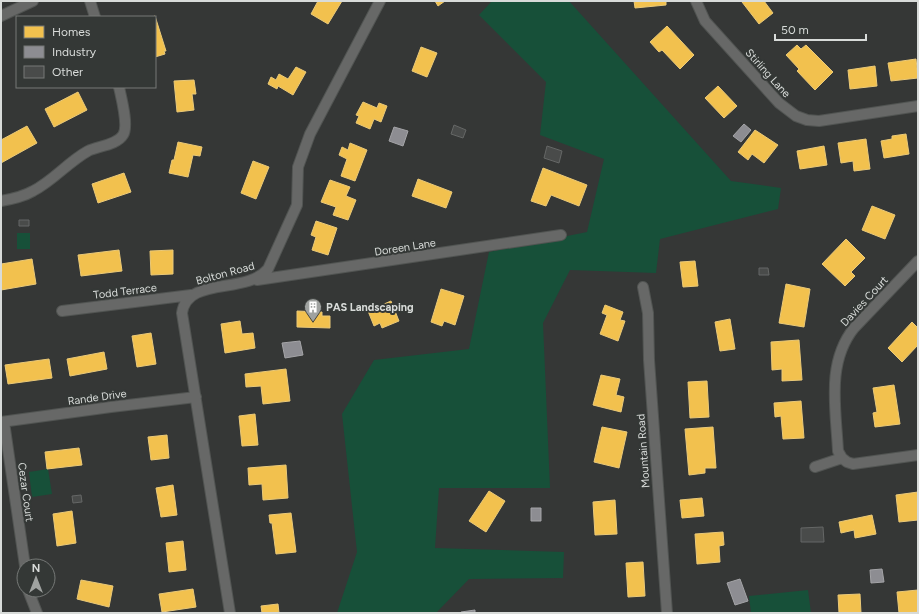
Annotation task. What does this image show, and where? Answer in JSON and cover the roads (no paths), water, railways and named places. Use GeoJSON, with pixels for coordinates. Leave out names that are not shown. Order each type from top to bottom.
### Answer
{"type":"FeatureCollection","features":[{"type":"Feature","properties":{"kind":"street"},"geometry":{"type":"LineString","coordinates":[[1,16],[33,1]]}},
{"type":"Feature","properties":{"kind":"street"},"geometry":{"type":"LineString","coordinates":[[90,1],[95,16]]}},
{"type":"Feature","properties":{"kind":"street","name":"Bolton Road"},"geometry":{"type":"LineString","coordinates":[[230,613],[182,313],[183,306],[191,295],[198,292],[253,281],[263,276],[268,269],[290,225],[298,205],[298,167],[308,138],[380,1]]}},
{"type":"Feature","properties":{"kind":"street","name":"Stirling Lane"},"geometry":{"type":"LineString","coordinates":[[696,1],[705,21],[778,103],[796,116],[807,120],[819,121],[918,106]]}},
{"type":"Feature","properties":{"kind":"street"},"geometry":{"type":"LineString","coordinates":[[1,201],[32,192],[46,184],[78,157],[89,150],[120,139],[124,134],[126,126],[119,88]]}},
{"type":"Feature","properties":{"kind":"street","name":"Doreen Lane"},"geometry":{"type":"LineString","coordinates":[[253,281],[561,235]]}},
{"type":"Feature","properties":{"kind":"street","name":"Davies Court"},"geometry":{"type":"LineString","coordinates":[[842,458],[838,450],[834,380],[839,351],[846,338],[854,328],[918,261]]}},
{"type":"Feature","properties":{"kind":"street","name":"Mountain Road"},"geometry":{"type":"LineString","coordinates":[[643,287],[648,312],[650,376],[667,613]]}},
{"type":"Feature","properties":{"kind":"street","name":"Todd Terrace"},"geometry":{"type":"LineString","coordinates":[[62,311],[191,295]]}},
{"type":"Feature","properties":{"kind":"street","name":"Rande Drive"},"geometry":{"type":"LineString","coordinates":[[2,422],[196,397]]}},
{"type":"Feature","properties":{"kind":"street","name":"Cezar Court"},"geometry":{"type":"LineString","coordinates":[[2,422],[24,558]]}},
{"type":"Feature","properties":{"kind":"street"},"geometry":{"type":"LineString","coordinates":[[815,467],[842,458],[853,464],[918,455]]}},
{"type":"Feature","properties":{"kind":"street"},"geometry":{"type":"LineString","coordinates":[[31,598],[37,613]]}},
{"type":"Feature","properties":{"kind":"place","name":"PAS Landscaping"},"geometry":{"type":"Point","coordinates":[313,322]}}]}
